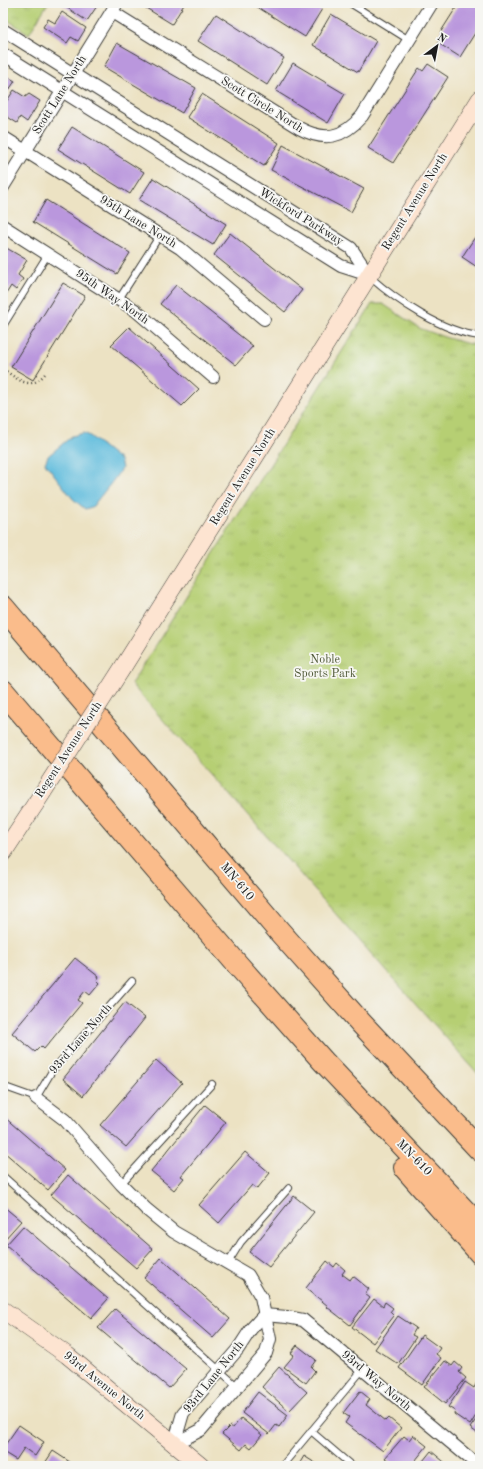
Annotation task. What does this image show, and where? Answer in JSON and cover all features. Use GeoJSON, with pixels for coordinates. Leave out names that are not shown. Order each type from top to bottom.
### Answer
{"type":"FeatureCollection","features":[{"type":"Feature","properties":{"kind":"highway","name":"MN-610"},"geometry":{"type":"LineString","coordinates":[[3,608],[279,931],[360,1022],[480,1150]]}},
{"type":"Feature","properties":{"kind":"highway","name":"MN-610"},"geometry":{"type":"LineString","coordinates":[[3,691],[232,958],[323,1061],[480,1227]]}},
{"type":"Feature","properties":{"kind":"highway"},"geometry":{"type":"LineString","coordinates":[[279,931],[480,1130]]}},
{"type":"Feature","properties":{"kind":"highway"},"geometry":{"type":"LineString","coordinates":[[323,1061],[385,1144],[480,1253]]}},
{"type":"Feature","properties":{"kind":"street","name":"Scott Circle North"},"geometry":{"type":"LineString","coordinates":[[115,7],[308,134],[332,136],[344,133],[362,116],[432,3]]}},
{"type":"Feature","properties":{"kind":"street","name":"Scott Lane North"},"geometry":{"type":"LineString","coordinates":[[3,187],[115,7]]}},
{"type":"Feature","properties":{"kind":"street","name":"Wickford Parkway"},"geometry":{"type":"LineString","coordinates":[[3,30],[351,248],[369,275]]}},
{"type":"Feature","properties":{"kind":"street","name":"Wickford Parkway"},"geometry":{"type":"LineString","coordinates":[[3,54],[341,266],[369,275]]}},
{"type":"Feature","properties":{"kind":"street","name":"Regent Avenue North"},"geometry":{"type":"LineString","coordinates":[[3,853],[123,667],[369,275],[475,119],[480,99]]}},
{"type":"Feature","properties":{"kind":"street","name":"95th Lane North"},"geometry":{"type":"LineString","coordinates":[[3,137],[180,248],[264,319]]}},
{"type":"Feature","properties":{"kind":"street","name":"95th Way North"},"geometry":{"type":"LineString","coordinates":[[3,226],[135,310],[213,377]]}},
{"type":"Feature","properties":{"kind":"street","name":"93rd Lane North"},"geometry":{"type":"LineString","coordinates":[[36,1098],[65,1120],[120,1184],[146,1209],[174,1232],[248,1275],[261,1297],[270,1339],[266,1353],[201,1430],[174,1444]]}},
{"type":"Feature","properties":{"kind":"street","name":"93rd Avenue North"},"geometry":{"type":"LineString","coordinates":[[3,1310],[67,1354],[200,1466]]}},
{"type":"Feature","properties":{"kind":"street","name":"93rd Lane North"},"geometry":{"type":"LineString","coordinates":[[174,1444],[183,1413],[238,1349],[264,1315]]}},
{"type":"Feature","properties":{"kind":"street","name":"93rd Way North"},"geometry":{"type":"LineString","coordinates":[[264,1315],[303,1320],[479,1466]]}},
{"type":"Feature","properties":{"kind":"lane"},"geometry":{"type":"LineString","coordinates":[[350,3],[409,40]]}},
{"type":"Feature","properties":{"kind":"lane"},"geometry":{"type":"LineString","coordinates":[[119,299],[160,235]]}},
{"type":"Feature","properties":{"kind":"lane"},"geometry":{"type":"LineString","coordinates":[[3,326],[48,254]]}},
{"type":"Feature","properties":{"kind":"lane"},"geometry":{"type":"LineString","coordinates":[[369,275],[380,285],[427,318],[451,328],[480,336]]}},
{"type":"Feature","properties":{"kind":"lane","name":"93rd Lane North"},"geometry":{"type":"LineString","coordinates":[[36,1098],[52,1071],[132,981]]}},
{"type":"Feature","properties":{"kind":"lane"},"geometry":{"type":"LineString","coordinates":[[120,1184],[212,1084]]}},
{"type":"Feature","properties":{"kind":"lane"},"geometry":{"type":"LineString","coordinates":[[3,1089],[8,1088],[36,1098]]}},
{"type":"Feature","properties":{"kind":"lane"},"geometry":{"type":"LineString","coordinates":[[3,1176],[238,1387]]}},
{"type":"Feature","properties":{"kind":"lane"},"geometry":{"type":"LineString","coordinates":[[228,1263],[241,1242],[289,1188]]}},
{"type":"Feature","properties":{"kind":"lane"},"geometry":{"type":"LineString","coordinates":[[282,1466],[363,1369]]}},
{"type":"Feature","properties":{"kind":"lane"},"geometry":{"type":"LineString","coordinates":[[311,1431],[352,1466]]}},
{"type":"Feature","properties":{"kind":"path"},"geometry":{"type":"LineString","coordinates":[[3,369],[22,381],[30,384],[38,381],[45,374]]}},
{"type":"Feature","properties":{"kind":"green space"},"geometry":{"type":"Polygon","coordinates":[[[3,3],[48,3],[29,34],[3,17],[3,3]]]}},
{"type":"Feature","properties":{"kind":"green space","name":"Noble Sports Park"},"geometry":{"type":"Polygon","coordinates":[[[372,304],[383,304],[419,328],[469,344],[480,345],[480,1076],[131,684],[372,304]]]}},
{"type":"Feature","properties":{"kind":"water"},"geometry":{"type":"Polygon","coordinates":[[[84,433],[90,436],[120,460],[122,468],[92,507],[85,509],[73,499],[45,463],[48,456],[72,436],[84,433]]]}},
{"type":"Feature","properties":{"kind":"building"},"geometry":{"type":"Polygon","coordinates":[[[60,3],[99,3],[87,21],[60,3]]]}},
{"type":"Feature","properties":{"kind":"building"},"geometry":{"type":"Polygon","coordinates":[[[142,3],[185,3],[172,24],[141,5],[142,3]]]}},
{"type":"Feature","properties":{"kind":"building"},"geometry":{"type":"Polygon","coordinates":[[[251,3],[313,3],[322,9],[305,37],[251,3]]]}},
{"type":"Feature","properties":{"kind":"building"},"geometry":{"type":"Polygon","coordinates":[[[459,3],[480,3],[480,25],[460,57],[438,43],[443,35],[440,33],[459,3]]]}},
{"type":"Feature","properties":{"kind":"building"},"geometry":{"type":"Polygon","coordinates":[[[62,12],[86,28],[78,41],[71,37],[67,43],[43,27],[48,19],[55,23],[62,12]]]}},
{"type":"Feature","properties":{"kind":"building"},"geometry":{"type":"Polygon","coordinates":[[[216,14],[284,58],[267,85],[198,41],[216,14]]]}},
{"type":"Feature","properties":{"kind":"building"},"geometry":{"type":"Polygon","coordinates":[[[331,14],[376,41],[358,72],[313,45],[331,14]]]}},
{"type":"Feature","properties":{"kind":"building"},"geometry":{"type":"Polygon","coordinates":[[[117,43],[196,88],[182,113],[104,67],[117,43]]]}},
{"type":"Feature","properties":{"kind":"building"},"geometry":{"type":"Polygon","coordinates":[[[293,63],[345,94],[328,123],[276,91],[293,63]]]}},
{"type":"Feature","properties":{"kind":"building"},"geometry":{"type":"Polygon","coordinates":[[[428,64],[448,77],[393,163],[368,148],[419,68],[423,71],[428,64]]]}},
{"type":"Feature","properties":{"kind":"building"},"geometry":{"type":"Polygon","coordinates":[[[3,74],[15,81],[3,99],[3,74]]]}},
{"type":"Feature","properties":{"kind":"building"},"geometry":{"type":"Polygon","coordinates":[[[14,90],[25,97],[29,94],[40,101],[27,122],[20,117],[17,123],[3,114],[3,107],[14,90]]]}},
{"type":"Feature","properties":{"kind":"building"},"geometry":{"type":"Polygon","coordinates":[[[202,94],[279,143],[264,166],[187,117],[202,94]]]}},
{"type":"Feature","properties":{"kind":"building"},"geometry":{"type":"Polygon","coordinates":[[[72,127],[144,172],[130,194],[58,149],[72,127]]]}},
{"type":"Feature","properties":{"kind":"building"},"geometry":{"type":"Polygon","coordinates":[[[283,145],[364,189],[351,212],[271,170],[283,145]]]}},
{"type":"Feature","properties":{"kind":"building"},"geometry":{"type":"Polygon","coordinates":[[[153,178],[226,224],[213,245],[139,200],[153,178]]]}},
{"type":"Feature","properties":{"kind":"building"},"geometry":{"type":"Polygon","coordinates":[[[46,200],[130,253],[117,274],[33,222],[46,200]]]}},
{"type":"Feature","properties":{"kind":"building"},"geometry":{"type":"Polygon","coordinates":[[[230,233],[302,290],[285,312],[214,255],[230,233]]]}},
{"type":"Feature","properties":{"kind":"building"},"geometry":{"type":"Polygon","coordinates":[[[475,237],[480,240],[480,269],[462,257],[475,237]]]}},
{"type":"Feature","properties":{"kind":"building"},"geometry":{"type":"Polygon","coordinates":[[[3,246],[27,260],[18,275],[23,279],[16,290],[11,286],[3,299],[3,246]]]}},
{"type":"Feature","properties":{"kind":"building"},"geometry":{"type":"Polygon","coordinates":[[[63,283],[85,296],[33,380],[11,367],[63,283]]]}},
{"type":"Feature","properties":{"kind":"building"},"geometry":{"type":"Polygon","coordinates":[[[176,285],[253,346],[236,365],[160,304],[176,285]]]}},
{"type":"Feature","properties":{"kind":"building"},"geometry":{"type":"Polygon","coordinates":[[[129,327],[199,389],[182,406],[111,345],[129,327]]]}},
{"type":"Feature","properties":{"kind":"building"},"geometry":{"type":"Polygon","coordinates":[[[75,958],[99,977],[97,980],[100,983],[90,995],[85,991],[78,1000],[82,1003],[44,1049],[41,1046],[35,1052],[12,1033],[75,958]]]}},
{"type":"Feature","properties":{"kind":"building"},"geometry":{"type":"Polygon","coordinates":[[[125,1002],[145,1018],[83,1096],[63,1079],[125,1002]]]}},
{"type":"Feature","properties":{"kind":"building"},"geometry":{"type":"Polygon","coordinates":[[[156,1060],[182,1083],[126,1147],[100,1125],[156,1060]]]}},
{"type":"Feature","properties":{"kind":"building"},"geometry":{"type":"Polygon","coordinates":[[[205,1105],[226,1122],[181,1176],[184,1178],[174,1190],[151,1171],[205,1105]]]}},
{"type":"Feature","properties":{"kind":"building"},"geometry":{"type":"Polygon","coordinates":[[[3,1116],[65,1170],[48,1190],[3,1151],[3,1116]]]}},
{"type":"Feature","properties":{"kind":"building"},"geometry":{"type":"Polygon","coordinates":[[[245,1152],[270,1173],[257,1189],[252,1185],[219,1223],[199,1205],[245,1152]]]}},
{"type":"Feature","properties":{"kind":"building"},"geometry":{"type":"Polygon","coordinates":[[[68,1175],[153,1249],[136,1268],[51,1195],[68,1175]]]}},
{"type":"Feature","properties":{"kind":"building"},"geometry":{"type":"Polygon","coordinates":[[[294,1196],[314,1212],[269,1267],[249,1252],[294,1196]]]}},
{"type":"Feature","properties":{"kind":"building"},"geometry":{"type":"Polygon","coordinates":[[[3,1206],[21,1221],[4,1240],[3,1239],[3,1206]]]}},
{"type":"Feature","properties":{"kind":"building"},"geometry":{"type":"Polygon","coordinates":[[[23,1226],[108,1299],[91,1318],[6,1245],[23,1226]]]}},
{"type":"Feature","properties":{"kind":"building"},"geometry":{"type":"Polygon","coordinates":[[[161,1258],[230,1319],[213,1338],[144,1278],[161,1258]]]}},
{"type":"Feature","properties":{"kind":"building"},"geometry":{"type":"Polygon","coordinates":[[[327,1261],[334,1267],[337,1263],[345,1270],[342,1274],[350,1280],[353,1276],[369,1289],[365,1294],[370,1298],[350,1325],[306,1288],[327,1261]]]}},
{"type":"Feature","properties":{"kind":"building"},"geometry":{"type":"Polygon","coordinates":[[[374,1299],[383,1306],[385,1302],[393,1308],[390,1312],[394,1316],[373,1343],[352,1327],[374,1299]]]}},
{"type":"Feature","properties":{"kind":"building"},"geometry":{"type":"Polygon","coordinates":[[[115,1309],[186,1369],[169,1388],[98,1328],[115,1309]]]}},
{"type":"Feature","properties":{"kind":"building"},"geometry":{"type":"Polygon","coordinates":[[[398,1316],[416,1328],[412,1335],[416,1337],[398,1364],[375,1349],[398,1316]]]}},
{"type":"Feature","properties":{"kind":"building"},"geometry":{"type":"Polygon","coordinates":[[[422,1335],[440,1348],[436,1354],[441,1358],[422,1385],[399,1368],[422,1335]]]}},
{"type":"Feature","properties":{"kind":"building"},"geometry":{"type":"Polygon","coordinates":[[[297,1345],[316,1360],[311,1367],[315,1371],[306,1383],[284,1367],[294,1355],[291,1353],[297,1345]]]}},
{"type":"Feature","properties":{"kind":"building"},"geometry":{"type":"Polygon","coordinates":[[[445,1361],[452,1366],[455,1362],[462,1368],[459,1372],[466,1378],[445,1404],[424,1387],[445,1361]]]}},
{"type":"Feature","properties":{"kind":"building"},"geometry":{"type":"Polygon","coordinates":[[[279,1367],[307,1392],[289,1411],[262,1387],[279,1367]]]}},
{"type":"Feature","properties":{"kind":"building"},"geometry":{"type":"Polygon","coordinates":[[[465,1382],[474,1388],[477,1382],[480,1384],[480,1409],[470,1425],[454,1414],[455,1411],[448,1407],[465,1382]]]}},
{"type":"Feature","properties":{"kind":"building"},"geometry":{"type":"Polygon","coordinates":[[[360,1391],[370,1399],[366,1405],[386,1421],[389,1418],[401,1428],[383,1451],[345,1423],[349,1417],[343,1413],[360,1391]]]}},
{"type":"Feature","properties":{"kind":"building"},"geometry":{"type":"Polygon","coordinates":[[[258,1392],[288,1415],[279,1427],[276,1425],[269,1434],[242,1413],[258,1392]]]}},
{"type":"Feature","properties":{"kind":"building"},"geometry":{"type":"Polygon","coordinates":[[[480,1414],[480,1435],[470,1428],[480,1414]]]}},
{"type":"Feature","properties":{"kind":"building"},"geometry":{"type":"Polygon","coordinates":[[[241,1418],[262,1435],[251,1448],[246,1444],[241,1450],[222,1434],[230,1426],[233,1428],[241,1418]]]}},
{"type":"Feature","properties":{"kind":"building"},"geometry":{"type":"Polygon","coordinates":[[[19,1425],[44,1442],[35,1456],[24,1448],[16,1460],[3,1452],[3,1448],[19,1425]]]}},
{"type":"Feature","properties":{"kind":"building"},"geometry":{"type":"Polygon","coordinates":[[[413,1435],[427,1446],[411,1466],[395,1466],[385,1458],[404,1436],[409,1440],[413,1435]]]}},
{"type":"Feature","properties":{"kind":"building"},"geometry":{"type":"Polygon","coordinates":[[[53,1451],[76,1466],[43,1466],[53,1451]]]}},
{"type":"Feature","properties":{"kind":"building"},"geometry":{"type":"Polygon","coordinates":[[[431,1451],[449,1466],[419,1466],[431,1451]]]}},
{"type":"Feature","properties":{"kind":"building"},"geometry":{"type":"Polygon","coordinates":[[[304,1456],[320,1466],[298,1466],[304,1456]]]}}]}
